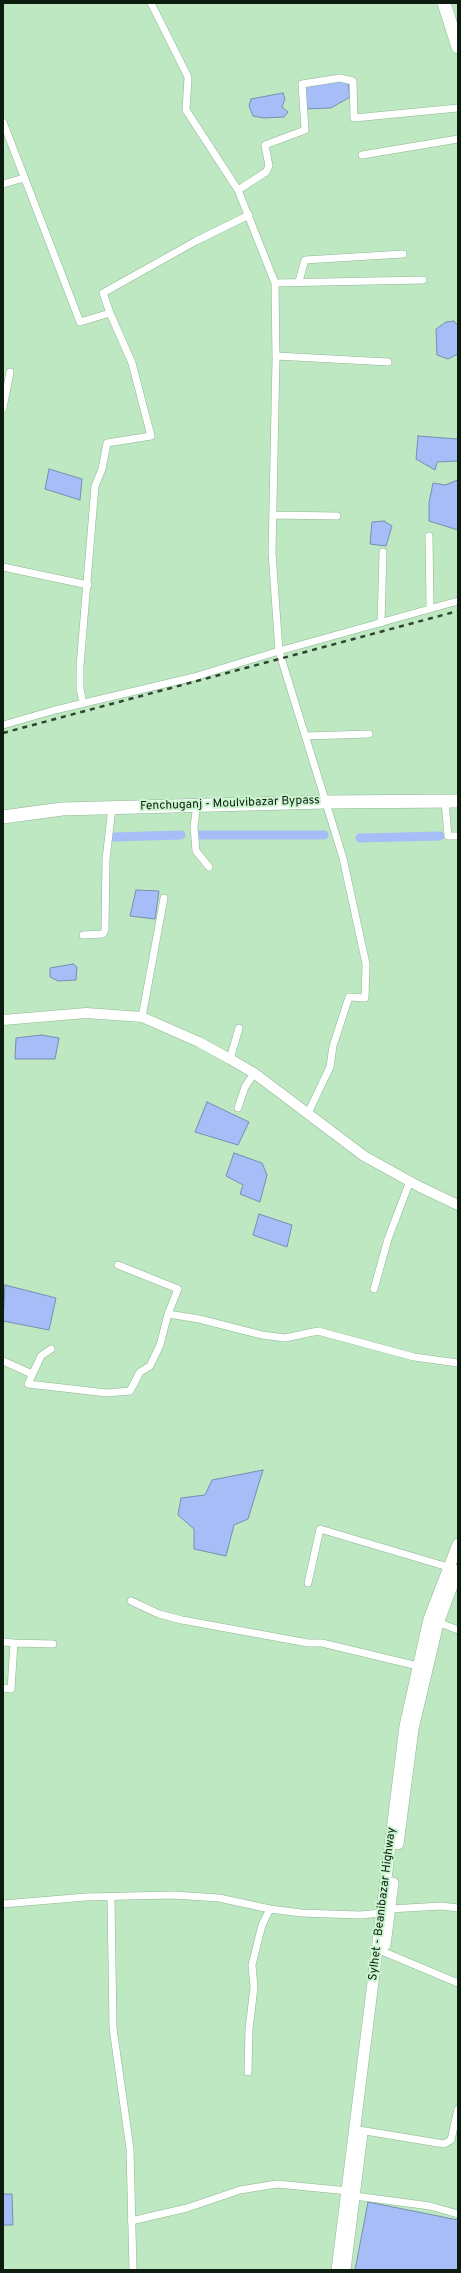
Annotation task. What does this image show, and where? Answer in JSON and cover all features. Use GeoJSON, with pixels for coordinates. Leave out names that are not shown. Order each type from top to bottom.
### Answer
{"type":"FeatureCollection","features":[{"type":"Feature","properties":{"kind":"highway"},"geometry":{"type":"LineString","coordinates":[[444,3],[456,31],[458,47]]}},
{"type":"Feature","properties":{"kind":"highway","name":"Fenchuganj - Moulvibazar Bypass"},"geometry":{"type":"LineString","coordinates":[[3,817],[62,809],[324,802],[452,801]]}},
{"type":"Feature","properties":{"kind":"main road","name":"Sylhet - Beanibazar Highway"},"geometry":{"type":"LineString","coordinates":[[345,2270],[359,2130],[386,1911],[405,1726],[418,1666],[453,1568],[458,1544]]}},
{"type":"Feature","properties":{"kind":"main road","name":"Sylhet - Beanibazar Highway"},"geometry":{"type":"LineString","coordinates":[[359,2130],[384,1952],[386,1911],[413,1729],[433,1621]]}},
{"type":"Feature","properties":{"kind":"main road","name":"Sylhet - Beanibazar Highway"},"geometry":{"type":"LineString","coordinates":[[337,2270],[352,2194]]}},
{"type":"Feature","properties":{"kind":"street"},"geometry":{"type":"LineString","coordinates":[[151,3],[188,77],[186,110],[238,190],[275,283],[276,356],[272,553],[279,651],[342,858],[366,964],[365,998],[349,997],[333,1046],[330,1067],[308,1113]]}},
{"type":"Feature","properties":{"kind":"street"},"geometry":{"type":"LineString","coordinates":[[238,190],[266,172],[270,166],[265,145],[304,130],[302,84],[340,78],[353,81],[354,118],[458,108]]}},
{"type":"Feature","properties":{"kind":"street"},"geometry":{"type":"LineString","coordinates":[[3,122],[80,322],[110,313]]}},
{"type":"Feature","properties":{"kind":"street"},"geometry":{"type":"LineString","coordinates":[[362,155],[458,139]]}},
{"type":"Feature","properties":{"kind":"street"},"geometry":{"type":"LineString","coordinates":[[3,184],[24,178]]}},
{"type":"Feature","properties":{"kind":"street"},"geometry":{"type":"LineString","coordinates":[[83,703],[80,689],[80,666],[88,586],[95,486],[102,469],[107,443],[151,436],[132,363],[103,293],[196,241],[249,215]]}},
{"type":"Feature","properties":{"kind":"street"},"geometry":{"type":"LineString","coordinates":[[299,281],[305,260],[403,254]]}},
{"type":"Feature","properties":{"kind":"street"},"geometry":{"type":"LineString","coordinates":[[275,283],[299,281],[423,280]]}},
{"type":"Feature","properties":{"kind":"street"},"geometry":{"type":"LineString","coordinates":[[276,356],[388,362]]}},
{"type":"Feature","properties":{"kind":"street"},"geometry":{"type":"LineString","coordinates":[[3,408],[10,372]]}},
{"type":"Feature","properties":{"kind":"street"},"geometry":{"type":"LineString","coordinates":[[273,515],[337,516]]}},
{"type":"Feature","properties":{"kind":"street"},"geometry":{"type":"LineString","coordinates":[[429,536],[430,608]]}},
{"type":"Feature","properties":{"kind":"street"},"geometry":{"type":"LineString","coordinates":[[381,623],[383,552]]}},
{"type":"Feature","properties":{"kind":"street"},"geometry":{"type":"LineString","coordinates":[[3,567],[88,586]]}},
{"type":"Feature","properties":{"kind":"street"},"geometry":{"type":"LineString","coordinates":[[3,725],[83,703],[194,677],[279,651],[458,601]]}},
{"type":"Feature","properties":{"kind":"street"},"geometry":{"type":"LineString","coordinates":[[306,736],[369,734]]}},
{"type":"Feature","properties":{"kind":"street"},"geometry":{"type":"LineString","coordinates":[[452,801],[448,836],[458,836]]}},
{"type":"Feature","properties":{"kind":"street"},"geometry":{"type":"LineString","coordinates":[[197,805],[194,826],[196,851],[209,867]]}},
{"type":"Feature","properties":{"kind":"street"},"geometry":{"type":"LineString","coordinates":[[83,935],[103,934],[105,930],[106,859],[112,808]]}},
{"type":"Feature","properties":{"kind":"street"},"geometry":{"type":"LineString","coordinates":[[142,1017],[164,898]]}},
{"type":"Feature","properties":{"kind":"street"},"geometry":{"type":"LineString","coordinates":[[3,1020],[86,1013],[142,1017],[199,1042],[254,1073],[364,1156],[458,1205]]}},
{"type":"Feature","properties":{"kind":"street"},"geometry":{"type":"LineString","coordinates":[[230,1059],[239,1028]]}},
{"type":"Feature","properties":{"kind":"street"},"geometry":{"type":"LineString","coordinates":[[238,1108],[245,1087],[254,1073]]}},
{"type":"Feature","properties":{"kind":"street"},"geometry":{"type":"LineString","coordinates":[[374,1289],[388,1239],[410,1181]]}},
{"type":"Feature","properties":{"kind":"street"},"geometry":{"type":"LineString","coordinates":[[51,1349],[42,1356],[28,1384],[107,1393],[130,1391],[140,1372],[150,1366],[160,1345],[168,1314],[178,1289],[118,1266]]}},
{"type":"Feature","properties":{"kind":"street"},"geometry":{"type":"LineString","coordinates":[[168,1314],[285,1338],[318,1331],[414,1357],[458,1363]]}},
{"type":"Feature","properties":{"kind":"street"},"geometry":{"type":"LineString","coordinates":[[3,1361],[32,1374]]}},
{"type":"Feature","properties":{"kind":"street"},"geometry":{"type":"LineString","coordinates":[[308,1584],[320,1529],[453,1568]]}},
{"type":"Feature","properties":{"kind":"street"},"geometry":{"type":"LineString","coordinates":[[131,1601],[159,1614],[182,1620],[308,1643],[322,1643],[418,1666]]}},
{"type":"Feature","properties":{"kind":"street"},"geometry":{"type":"LineString","coordinates":[[433,1621],[458,1630]]}},
{"type":"Feature","properties":{"kind":"street"},"geometry":{"type":"LineString","coordinates":[[3,1642],[53,1644]]}},
{"type":"Feature","properties":{"kind":"street"},"geometry":{"type":"LineString","coordinates":[[3,1688],[11,1689],[14,1643]]}},
{"type":"Feature","properties":{"kind":"street"},"geometry":{"type":"LineString","coordinates":[[3,1904],[111,1897],[173,1895],[218,1898],[270,1909],[360,1915],[441,1906],[458,1908]]}},
{"type":"Feature","properties":{"kind":"street"},"geometry":{"type":"LineString","coordinates":[[111,1897],[113,2028],[130,2150],[130,2221],[133,2270]]}},
{"type":"Feature","properties":{"kind":"street"},"geometry":{"type":"LineString","coordinates":[[248,2072],[249,2029],[254,1987],[252,1965],[262,1925],[270,1909]]}},
{"type":"Feature","properties":{"kind":"street"},"geometry":{"type":"LineString","coordinates":[[384,1952],[458,1983]]}},
{"type":"Feature","properties":{"kind":"street"},"geometry":{"type":"LineString","coordinates":[[359,2130],[444,2144],[451,2140],[458,2109]]}},
{"type":"Feature","properties":{"kind":"street"},"geometry":{"type":"LineString","coordinates":[[130,2221],[187,2208],[240,2190],[277,2184],[430,2206],[458,2214]]}},
{"type":"Feature","properties":{"kind":"water"},"geometry":{"type":"Polygon","coordinates":[[[342,80],[348,82],[350,97],[331,108],[304,109],[303,87],[342,80]]]}},
{"type":"Feature","properties":{"kind":"water"},"geometry":{"type":"Polygon","coordinates":[[[283,93],[285,99],[282,107],[288,112],[284,117],[263,118],[253,116],[249,106],[251,99],[283,93]]]}},
{"type":"Feature","properties":{"kind":"water"},"geometry":{"type":"Polygon","coordinates":[[[454,321],[458,326],[458,354],[448,359],[437,355],[436,329],[446,322],[454,321]]]}},
{"type":"Feature","properties":{"kind":"water"},"geometry":{"type":"Polygon","coordinates":[[[418,436],[458,439],[458,461],[437,462],[435,470],[416,459],[418,436]]]}},
{"type":"Feature","properties":{"kind":"water"},"geometry":{"type":"Polygon","coordinates":[[[49,469],[82,479],[80,500],[45,489],[49,469]]]}},
{"type":"Feature","properties":{"kind":"water"},"geometry":{"type":"Polygon","coordinates":[[[458,480],[458,530],[429,521],[429,503],[433,483],[445,485],[458,480]]]}},
{"type":"Feature","properties":{"kind":"water"},"geometry":{"type":"Polygon","coordinates":[[[384,521],[392,526],[386,546],[370,544],[372,522],[384,521]]]}},
{"type":"Feature","properties":{"kind":"water"},"geometry":{"type":"Polygon","coordinates":[[[136,890],[159,891],[155,919],[130,916],[136,890]]]}},
{"type":"Feature","properties":{"kind":"water"},"geometry":{"type":"Polygon","coordinates":[[[73,964],[77,967],[76,980],[58,981],[50,977],[50,968],[73,964]]]}},
{"type":"Feature","properties":{"kind":"water"},"geometry":{"type":"Polygon","coordinates":[[[41,1035],[59,1038],[55,1059],[15,1059],[16,1038],[41,1035]]]}},
{"type":"Feature","properties":{"kind":"water"},"geometry":{"type":"Polygon","coordinates":[[[207,1102],[249,1122],[238,1145],[195,1132],[207,1102]]]}},
{"type":"Feature","properties":{"kind":"water"},"geometry":{"type":"Polygon","coordinates":[[[234,1153],[262,1163],[267,1175],[260,1202],[240,1194],[243,1185],[226,1176],[234,1153]]]}},
{"type":"Feature","properties":{"kind":"water"},"geometry":{"type":"Polygon","coordinates":[[[259,1214],[292,1225],[287,1247],[253,1235],[259,1214]]]}},
{"type":"Feature","properties":{"kind":"water"},"geometry":{"type":"Polygon","coordinates":[[[5,1285],[56,1298],[49,1330],[3,1321],[5,1285]]]}},
{"type":"Feature","properties":{"kind":"water"},"geometry":{"type":"Polygon","coordinates":[[[263,1470],[248,1519],[234,1525],[226,1556],[194,1549],[194,1529],[178,1515],[181,1498],[205,1495],[212,1480],[263,1470]]]}},
{"type":"Feature","properties":{"kind":"water"},"geometry":{"type":"Polygon","coordinates":[[[3,2194],[12,2194],[13,2225],[3,2225],[3,2194]]]}},
{"type":"Feature","properties":{"kind":"water"},"geometry":{"type":"Polygon","coordinates":[[[368,2202],[458,2220],[458,2270],[355,2270],[368,2202]]]}},
{"type":"Feature","properties":{"kind":"waterway"},"geometry":{"type":"LineString","coordinates":[[114,837],[181,835]]}},
{"type":"Feature","properties":{"kind":"waterway"},"geometry":{"type":"LineString","coordinates":[[199,835],[324,835]]}},
{"type":"Feature","properties":{"kind":"waterway"},"geometry":{"type":"LineString","coordinates":[[360,838],[440,836]]}},
{"type":"Feature","properties":{"kind":"railway"},"geometry":{"type":"LineString","coordinates":[[3,733],[458,611]]}}]}
